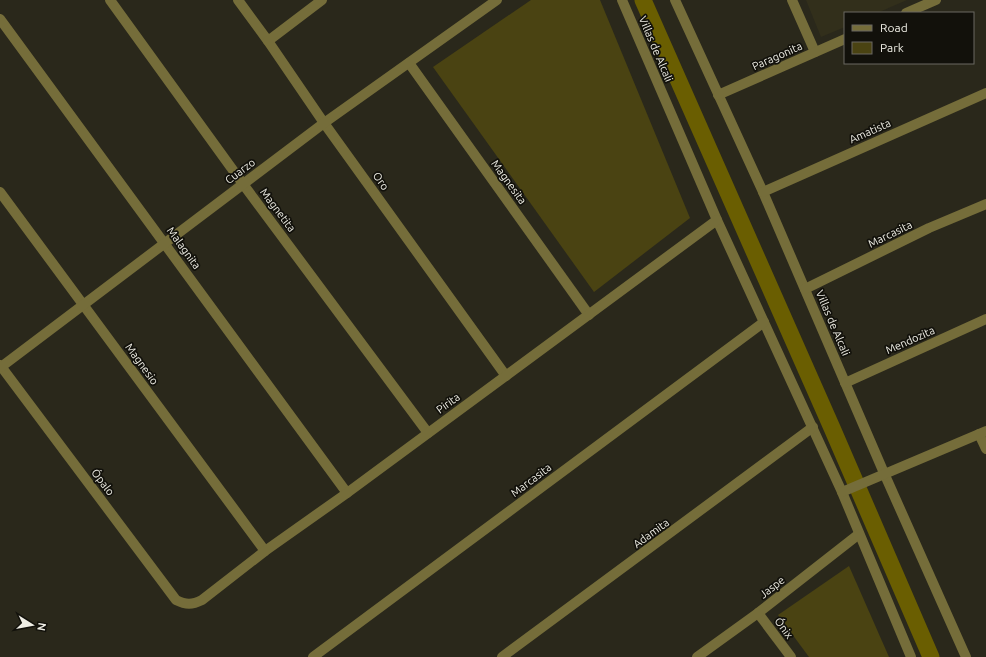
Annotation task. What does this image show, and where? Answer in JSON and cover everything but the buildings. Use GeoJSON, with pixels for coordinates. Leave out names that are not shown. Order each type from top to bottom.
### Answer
{"type":"FeatureCollection","features":[{"type":"Feature","properties":{"kind":"street","name":"Magnetita"},"geometry":{"type":"LineString","coordinates":[[110,0],[243,184],[428,433]]}},
{"type":"Feature","properties":{"kind":"street","name":"Oro"},"geometry":{"type":"LineString","coordinates":[[238,0],[324,123],[506,376]]}},
{"type":"Feature","properties":{"kind":"street"},"geometry":{"type":"LineString","coordinates":[[268,41],[322,0]]}},
{"type":"Feature","properties":{"kind":"street","name":"Cuarzo"},"geometry":{"type":"LineString","coordinates":[[1,366],[324,123],[497,0]]}},
{"type":"Feature","properties":{"kind":"street","name":"Villas de Alcali"},"geometry":{"type":"LineString","coordinates":[[622,0],[717,220],[813,427],[845,491],[860,534],[910,657]]}},
{"type":"Feature","properties":{"kind":"street","name":"Villas de Alcali"},"geometry":{"type":"LineString","coordinates":[[675,0],[763,192],[845,383],[881,475],[966,657]]}},
{"type":"Feature","properties":{"kind":"street"},"geometry":{"type":"LineString","coordinates":[[792,0],[815,52]]}},
{"type":"Feature","properties":{"kind":"street"},"geometry":{"type":"LineString","coordinates":[[908,12],[936,0]]}},
{"type":"Feature","properties":{"kind":"street","name":"Malagnita"},"geometry":{"type":"LineString","coordinates":[[0,19],[347,493]]}},
{"type":"Feature","properties":{"kind":"street","name":"Paragonita"},"geometry":{"type":"LineString","coordinates":[[718,95],[844,39]]}},
{"type":"Feature","properties":{"kind":"street","name":"Magnesita"},"geometry":{"type":"LineString","coordinates":[[409,63],[589,315]]}},
{"type":"Feature","properties":{"kind":"street","name":"Amatista"},"geometry":{"type":"LineString","coordinates":[[763,192],[986,93]]}},
{"type":"Feature","properties":{"kind":"street","name":"Magnesio"},"geometry":{"type":"LineString","coordinates":[[0,192],[265,551]]}},
{"type":"Feature","properties":{"kind":"street","name":"Marcasita"},"geometry":{"type":"LineString","coordinates":[[805,289],[929,228],[986,204]]}},
{"type":"Feature","properties":{"kind":"street","name":"Pirita"},"geometry":{"type":"LineString","coordinates":[[194,604],[202,600],[265,551],[347,493],[717,220]]}},
{"type":"Feature","properties":{"kind":"street","name":"Mendozita"},"geometry":{"type":"LineString","coordinates":[[845,383],[986,319]]}},
{"type":"Feature","properties":{"kind":"street","name":"Marcasita"},"geometry":{"type":"LineString","coordinates":[[313,657],[764,322]]}},
{"type":"Feature","properties":{"kind":"street","name":"Ópalo"},"geometry":{"type":"LineString","coordinates":[[1,366],[176,600],[184,604],[194,604]]}},
{"type":"Feature","properties":{"kind":"street","name":"Adamita"},"geometry":{"type":"LineString","coordinates":[[502,657],[813,427]]}},
{"type":"Feature","properties":{"kind":"street"},"geometry":{"type":"LineString","coordinates":[[845,491],[983,432],[986,449]]}},
{"type":"Feature","properties":{"kind":"street","name":"Jaspe"},"geometry":{"type":"LineString","coordinates":[[697,657],[758,613],[860,534]]}},
{"type":"Feature","properties":{"kind":"street","name":"Ónix"},"geometry":{"type":"LineString","coordinates":[[758,613],[791,657]]}},
{"type":"Feature","properties":{"kind":"shaded area"},"geometry":{"type":"Polygon","coordinates":[[[806,0],[907,0],[879,12],[844,12],[844,27],[821,37],[806,0]]]}},
{"type":"Feature","properties":{"kind":"green space"},"geometry":{"type":"Polygon","coordinates":[[[531,0],[600,0],[690,218],[594,292],[433,67],[531,0]]]}},
{"type":"Feature","properties":{"kind":"green space"},"geometry":{"type":"Polygon","coordinates":[[[849,566],[889,657],[809,657],[778,615],[849,566]]]}},
{"type":"Feature","properties":{"kind":"waterway"},"geometry":{"type":"LineString","coordinates":[[643,0],[832,428],[931,657]]}}]}
